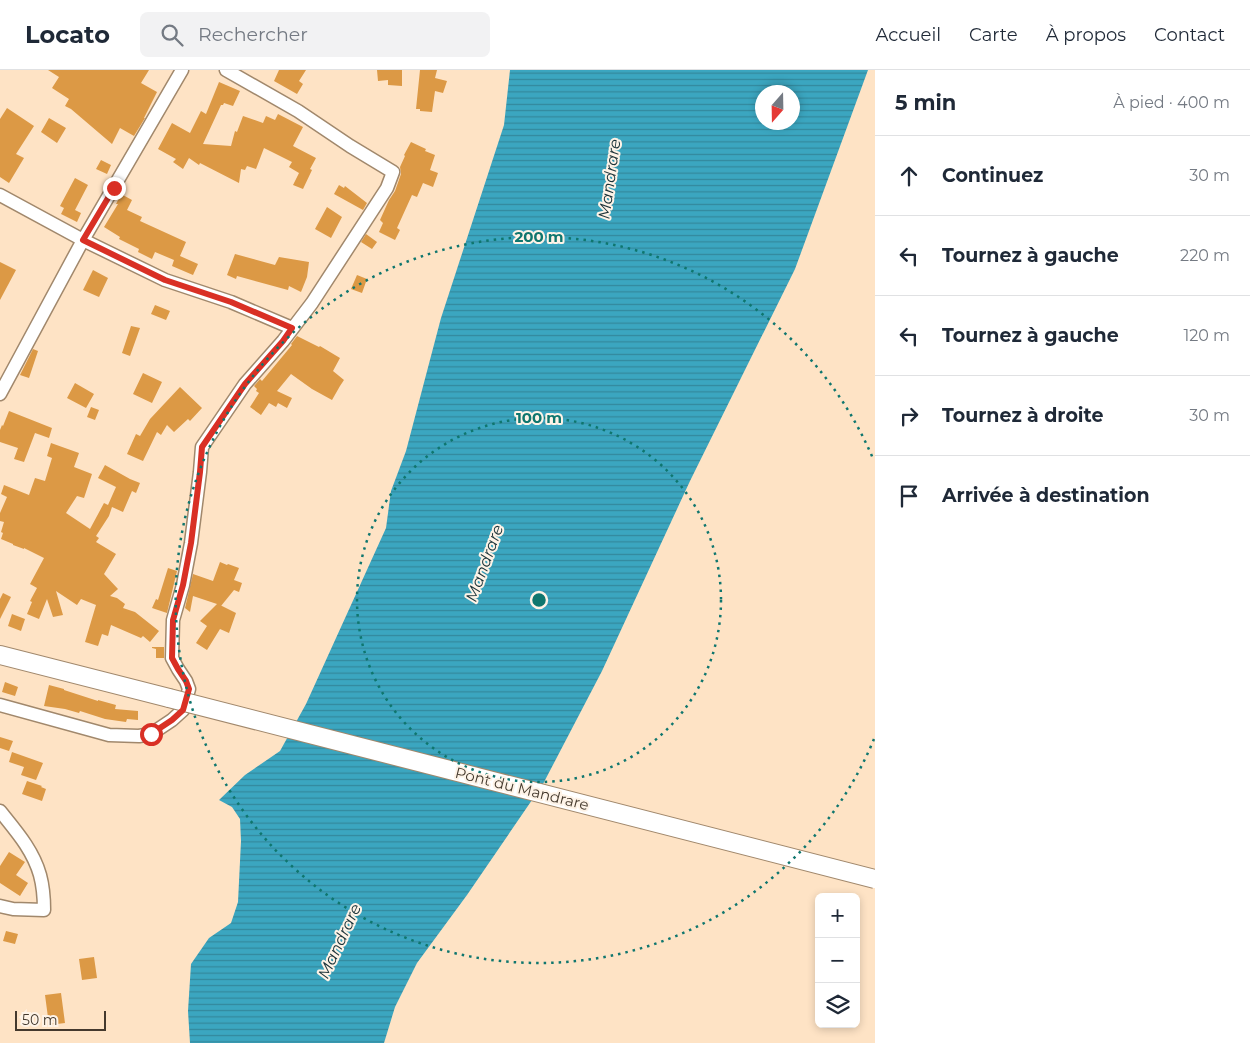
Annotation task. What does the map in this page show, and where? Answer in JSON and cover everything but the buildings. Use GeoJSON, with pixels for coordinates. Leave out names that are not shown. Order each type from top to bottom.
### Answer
{"type":"FeatureCollection","features":[{"type":"Feature","properties":{"kind":"main road","name":"Pont du Mandrare"},"geometry":{"type":"LineString","coordinates":[[0,655],[875,879]]}},
{"type":"Feature","properties":{"kind":"street"},"geometry":{"type":"LineString","coordinates":[[0,394],[83,240],[182,70]]}},
{"type":"Feature","properties":{"kind":"street"},"geometry":{"type":"LineString","coordinates":[[0,704],[109,736],[151,734],[183,710],[189,689],[172,658],[173,620],[183,585],[191,543],[202,447],[245,384],[283,341],[312,303],[387,188],[393,172],[298,111],[226,70]]}},
{"type":"Feature","properties":{"kind":"street"},"geometry":{"type":"LineString","coordinates":[[0,195],[83,240],[165,280],[231,302],[292,328]]}},
{"type":"Feature","properties":{"kind":"street"},"geometry":{"type":"LineString","coordinates":[[0,811],[23,840],[40,875],[44,910],[13,909],[0,906]]}},
{"type":"Feature","properties":{"kind":"water","name":"Mandrare"},"geometry":{"type":"Polygon","coordinates":[[[510,70],[868,70],[795,269],[690,481],[602,671],[543,784],[467,895],[417,963],[395,1007],[384,1043],[190,1043],[188,1011],[191,964],[209,938],[231,923],[238,902],[241,841],[240,819],[232,807],[219,800],[245,775],[280,751],[306,704],[386,528],[391,491],[406,451],[441,318],[504,125],[510,70]]]}},
{"type":"Feature","properties":{"kind":"route"},"geometry":{"type":"LineString","coordinates":[[114,188],[83,240],[165,280],[231,302],[292,328],[245,384],[202,447],[191,543],[183,585],[173,620],[172,658],[189,689],[183,710],[151,734]]}}]}
